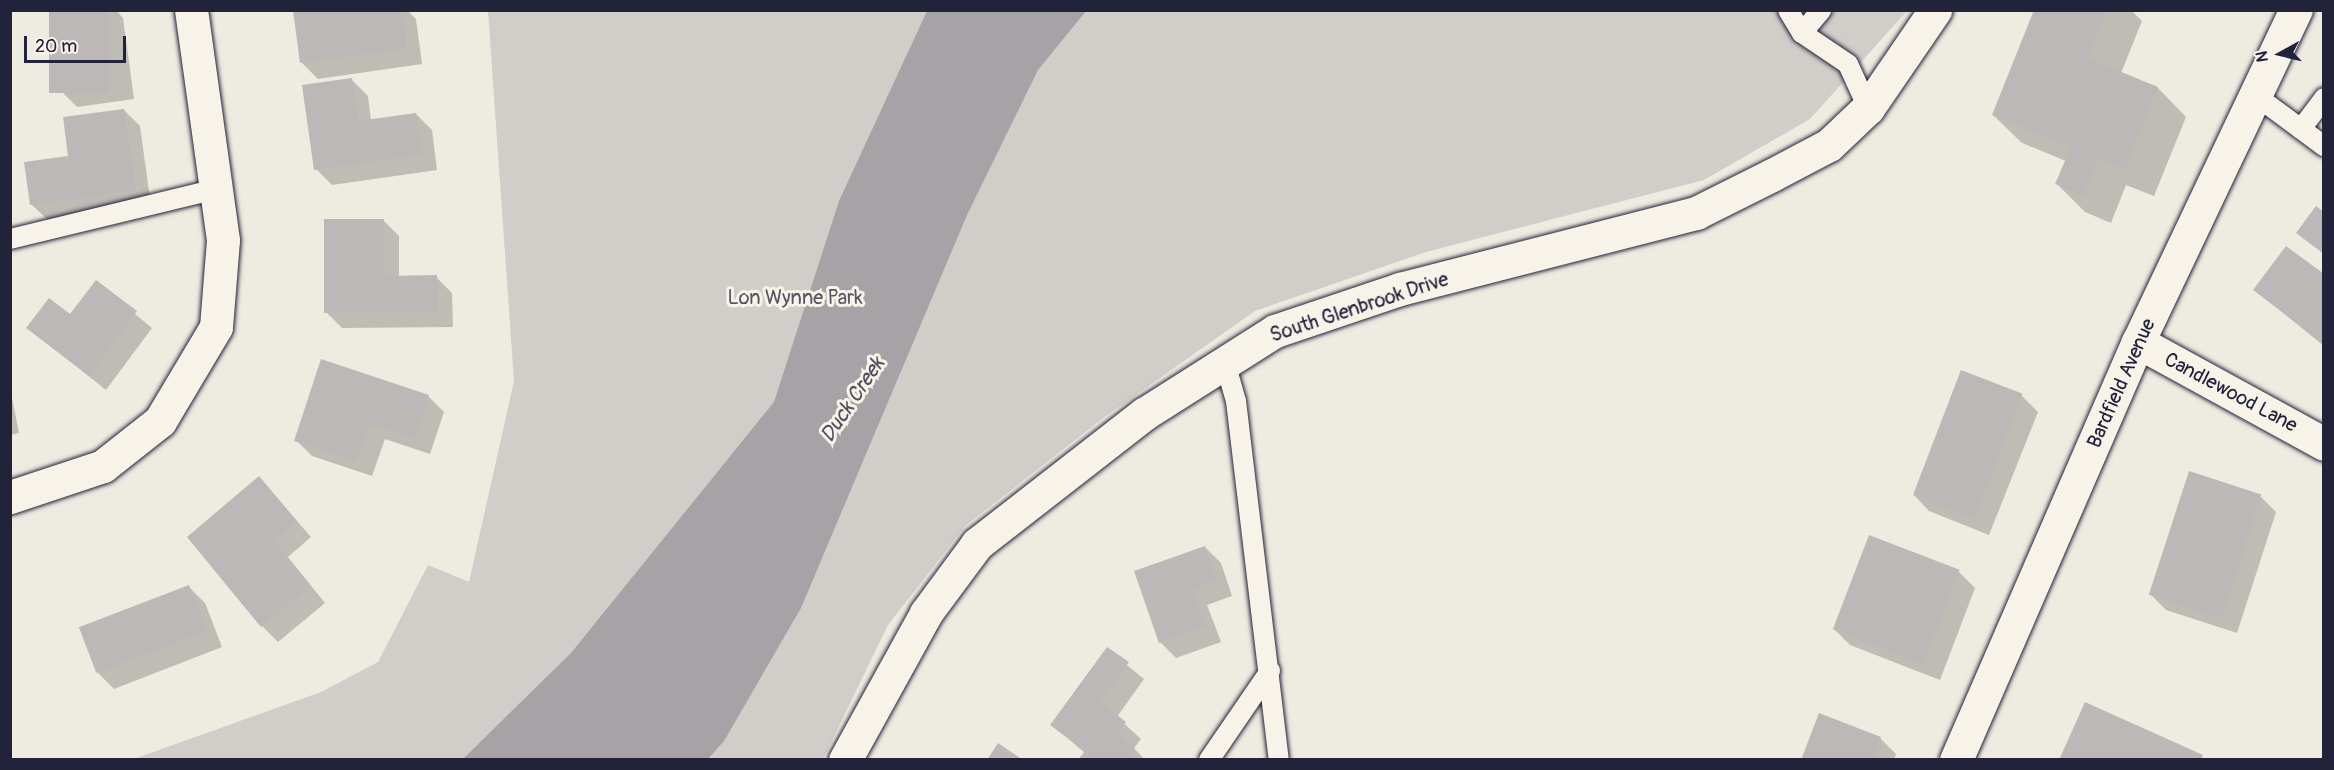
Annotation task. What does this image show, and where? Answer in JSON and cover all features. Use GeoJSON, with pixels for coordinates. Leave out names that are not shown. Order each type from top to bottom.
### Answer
{"type":"FeatureCollection","features":[{"type":"Feature","properties":{"kind":"street"},"geometry":{"type":"LineString","coordinates":[[10,497],[104,466],[159,421],[216,327],[223,240],[191,10]]}},
{"type":"Feature","properties":{"kind":"street","name":"South Glenbrook Drive"},"geometry":{"type":"LineString","coordinates":[[845,759],[926,613],[977,544],[1224,359],[1275,331],[1400,290],[1696,213],[1828,146],[1868,108],[1935,10]]}},
{"type":"Feature","properties":{"kind":"street","name":"Bardfield Avenue"},"geometry":{"type":"LineString","coordinates":[[1956,759],[2138,342],[2293,12]]}},
{"type":"Feature","properties":{"kind":"street","name":"Candlewood Lane"},"geometry":{"type":"LineString","coordinates":[[2138,342],[2324,444]]}},
{"type":"Feature","properties":{"kind":"lane"},"geometry":{"type":"LineString","coordinates":[[1788,10],[1802,33],[1848,64],[1868,108]]}},
{"type":"Feature","properties":{"kind":"lane"},"geometry":{"type":"LineString","coordinates":[[1802,33],[1821,10]]}},
{"type":"Feature","properties":{"kind":"lane"},"geometry":{"type":"LineString","coordinates":[[2255,94],[2324,146]]}},
{"type":"Feature","properties":{"kind":"lane"},"geometry":{"type":"LineString","coordinates":[[2301,129],[2324,98]]}},
{"type":"Feature","properties":{"kind":"lane"},"geometry":{"type":"LineString","coordinates":[[10,239],[216,189]]}},
{"type":"Feature","properties":{"kind":"lane"},"geometry":{"type":"LineString","coordinates":[[1224,359],[1236,401],[1279,759]]}},
{"type":"Feature","properties":{"kind":"lane"},"geometry":{"type":"LineString","coordinates":[[1209,759],[1270,671]]}},
{"type":"Feature","properties":{"kind":"green space","name":"Lon Wynne Park"},"geometry":{"type":"Polygon","coordinates":[[[488,11],[1907,11],[1810,119],[1704,180],[1426,252],[1255,311],[1103,418],[965,526],[888,625],[823,759],[131,760],[321,692],[378,662],[428,565],[469,582],[514,381],[488,11]]]}},
{"type":"Feature","properties":{"kind":"water","name":"Duck Creek"},"geometry":{"type":"Polygon","coordinates":[[[927,11],[1086,11],[1038,70],[967,215],[801,608],[724,741],[708,759],[463,759],[571,653],[774,402],[839,201],[927,11]]]}},
{"type":"Feature","properties":{"kind":"building"},"geometry":{"type":"Polygon","coordinates":[[[49,10],[109,10],[109,93],[49,93],[49,10]]]}},
{"type":"Feature","properties":{"kind":"building"},"geometry":{"type":"Polygon","coordinates":[[[293,10],[402,10],[407,48],[300,63],[293,10]]]}},
{"type":"Feature","properties":{"kind":"building"},"geometry":{"type":"Polygon","coordinates":[[[2034,10],[2107,10],[2087,58],[2158,87],[2125,169],[2098,158],[2083,196],[2055,184],[2071,147],[1992,115],[2034,10]]]}},
{"type":"Feature","properties":{"kind":"building"},"geometry":{"type":"Polygon","coordinates":[[[352,78],[358,121],[416,113],[422,154],[314,170],[302,85],[352,78]]]}},
{"type":"Feature","properties":{"kind":"building"},"geometry":{"type":"Polygon","coordinates":[[[124,109],[136,190],[30,205],[24,162],[68,156],[63,117],[124,109]]]}},
{"type":"Feature","properties":{"kind":"building"},"geometry":{"type":"Polygon","coordinates":[[[2316,206],[2324,212],[2324,254],[2296,233],[2316,206]]]}},
{"type":"Feature","properties":{"kind":"building"},"geometry":{"type":"Polygon","coordinates":[[[324,219],[384,219],[384,276],[437,275],[438,312],[324,313],[324,219]]]}},
{"type":"Feature","properties":{"kind":"building"},"geometry":{"type":"Polygon","coordinates":[[[2286,246],[2324,274],[2324,344],[2253,290],[2286,246]]]}},
{"type":"Feature","properties":{"kind":"building"},"geometry":{"type":"Polygon","coordinates":[[[96,280],[137,311],[89,376],[26,328],[49,298],[70,314],[96,280]]]}},
{"type":"Feature","properties":{"kind":"building"},"geometry":{"type":"Polygon","coordinates":[[[321,359],[429,395],[414,439],[369,424],[356,461],[294,441],[321,359]]]}},
{"type":"Feature","properties":{"kind":"building"},"geometry":{"type":"Polygon","coordinates":[[[1961,370],[2023,394],[1975,519],[1913,495],[1961,370]]]}},
{"type":"Feature","properties":{"kind":"building"},"geometry":{"type":"Polygon","coordinates":[[[2189,471],[2261,494],[2221,618],[2149,595],[2189,471]]]}},
{"type":"Feature","properties":{"kind":"building"},"geometry":{"type":"Polygon","coordinates":[[[259,476],[297,521],[273,541],[310,586],[261,627],[187,537],[259,476]]]}},
{"type":"Feature","properties":{"kind":"building"},"geometry":{"type":"Polygon","coordinates":[[[1869,535],[1960,570],[1923,664],[1833,629],[1869,535]]]}},
{"type":"Feature","properties":{"kind":"building"},"geometry":{"type":"Polygon","coordinates":[[[1205,546],[1217,580],[1192,589],[1206,626],[1159,643],[1134,571],[1205,546]]]}},
{"type":"Feature","properties":{"kind":"building"},"geometry":{"type":"Polygon","coordinates":[[[189,585],[207,631],[96,673],[79,627],[189,585]]]}},
{"type":"Feature","properties":{"kind":"building"},"geometry":{"type":"Polygon","coordinates":[[[1107,647],[1129,662],[1100,702],[1126,722],[1117,734],[1135,748],[1127,760],[1078,760],[1085,751],[1050,725],[1107,647]]]}},
{"type":"Feature","properties":{"kind":"building"},"geometry":{"type":"Polygon","coordinates":[[[2085,702],[2203,755],[2201,760],[2059,760],[2085,702]]]}},
{"type":"Feature","properties":{"kind":"building"},"geometry":{"type":"Polygon","coordinates":[[[1819,713],[1881,737],[1872,760],[1801,760],[1819,713]]]}},
{"type":"Feature","properties":{"kind":"building"},"geometry":{"type":"Polygon","coordinates":[[[998,743],[1023,760],[987,760],[998,743]]]}}]}
